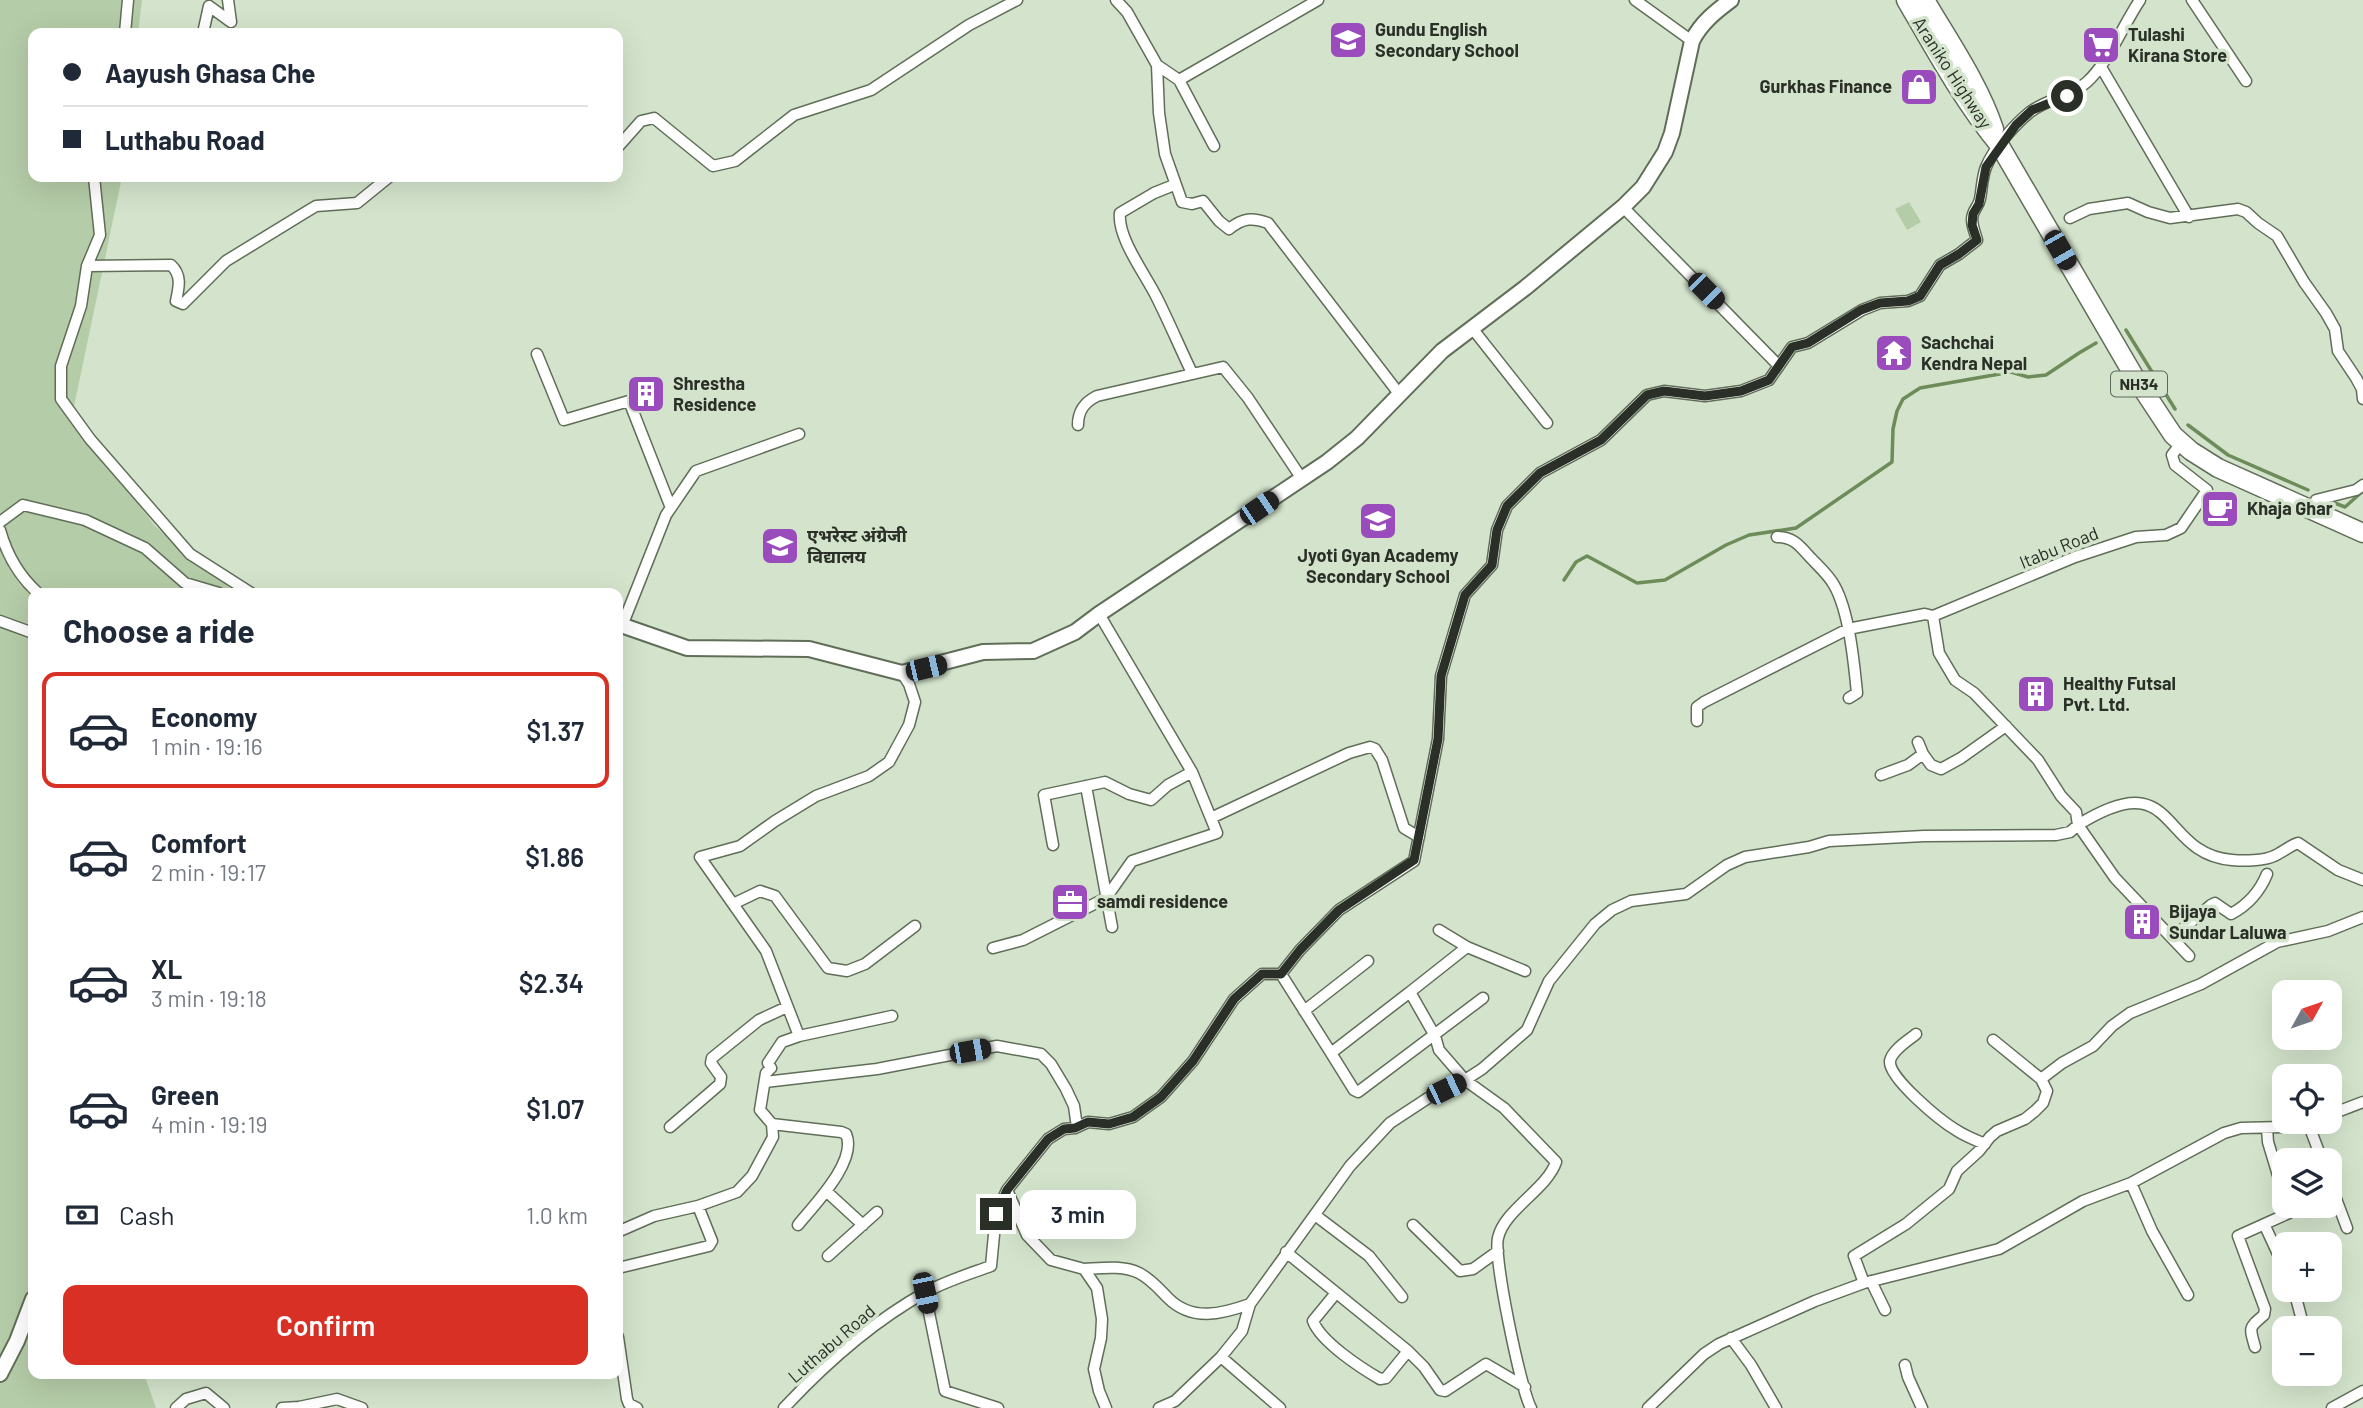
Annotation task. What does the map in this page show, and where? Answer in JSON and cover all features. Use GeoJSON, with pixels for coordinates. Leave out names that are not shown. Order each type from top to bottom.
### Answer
{"type":"FeatureCollection","features":[{"type":"Feature","properties":{"kind":"highway","name":"Araniko Highway"},"geometry":{"type":"LineString","coordinates":[[1906,0],[1954,82],[1978,119],[2000,146],[2166,427],[2181,443],[2218,468],[2363,533]]}},
{"type":"Feature","properties":{"kind":"highway","name":"Araniko Highway"},"geometry":{"type":"LineString","coordinates":[[1925,0],[1989,115],[2000,146]]}},
{"type":"Feature","properties":{"kind":"main road"},"geometry":{"type":"LineString","coordinates":[[623,626],[687,648],[809,649],[902,673],[983,652],[1033,651],[1076,632],[1302,479],[1357,438],[1442,351],[1623,207],[1643,187],[1665,152],[1672,133],[1692,41],[1704,22],[1731,0]]}},
{"type":"Feature","properties":{"kind":"main road"},"geometry":{"type":"LineString","coordinates":[[0,1374],[28,1312]]}},
{"type":"Feature","properties":{"kind":"street"},"geometry":{"type":"LineString","coordinates":[[125,28],[128,0]]}},
{"type":"Feature","properties":{"kind":"street"},"geometry":{"type":"LineString","coordinates":[[204,28],[209,6],[230,22],[228,0]]}},
{"type":"Feature","properties":{"kind":"street"},"geometry":{"type":"LineString","coordinates":[[623,141],[641,121],[654,117],[713,166],[735,161],[794,115],[871,90],[968,25],[1017,0]]}},
{"type":"Feature","properties":{"kind":"street"},"geometry":{"type":"LineString","coordinates":[[1116,0],[1128,12],[1157,65],[1161,132],[1174,186],[1182,202],[1192,204],[1203,201],[1219,221],[1230,229],[1240,220],[1255,218],[1268,223],[1400,395]]}},
{"type":"Feature","properties":{"kind":"street"},"geometry":{"type":"LineString","coordinates":[[1179,80],[1318,0]]}},
{"type":"Feature","properties":{"kind":"street"},"geometry":{"type":"LineString","coordinates":[[1635,0],[1692,41]]}},
{"type":"Feature","properties":{"kind":"street"},"geometry":{"type":"LineString","coordinates":[[1483,999],[1358,1092],[1354,1090],[1281,974],[1339,910],[1414,860],[1438,739],[1441,676],[1465,595],[1492,565],[1497,530],[1507,506],[1540,473],[1601,440],[1647,395],[1664,391],[1705,396],[1741,391],[1769,380],[1792,347],[1808,343],[1861,310],[1880,303],[1908,301],[1920,296],[1940,265],[1977,240],[1972,225],[1973,214],[1979,204],[1986,167],[2000,146],[2032,110],[2067,96],[2087,82],[2101,67],[2140,0]]}},
{"type":"Feature","properties":{"kind":"street"},"geometry":{"type":"LineString","coordinates":[[2192,0],[2246,81]]}},
{"type":"Feature","properties":{"kind":"street"},"geometry":{"type":"LineString","coordinates":[[1157,65],[1179,80],[1214,146]]}},
{"type":"Feature","properties":{"kind":"street"},"geometry":{"type":"LineString","coordinates":[[2101,67],[2189,217]]}},
{"type":"Feature","properties":{"kind":"street"},"geometry":{"type":"LineString","coordinates":[[95,182],[100,235],[87,265],[81,306],[61,366],[61,399],[90,439],[190,554],[243,588]]}},
{"type":"Feature","properties":{"kind":"street"},"geometry":{"type":"LineString","coordinates":[[87,265],[171,265],[177,270],[180,279],[176,301],[183,304],[226,261],[295,218],[316,206],[357,203],[382,182]]}},
{"type":"Feature","properties":{"kind":"street"},"geometry":{"type":"LineString","coordinates":[[1174,186],[1154,193],[1120,214],[1119,221],[1192,373]]}},
{"type":"Feature","properties":{"kind":"street"},"geometry":{"type":"LineString","coordinates":[[2070,218],[2090,209],[2128,204],[2170,218],[2238,209],[2246,212],[2277,236],[2308,289],[2326,313],[2334,329],[2338,351],[2362,389],[2363,399]]}},
{"type":"Feature","properties":{"kind":"street"},"geometry":{"type":"LineString","coordinates":[[1623,207],[1779,366]]}},
{"type":"Feature","properties":{"kind":"street"},"geometry":{"type":"LineString","coordinates":[[1472,328],[1547,423]]}},
{"type":"Feature","properties":{"kind":"street"},"geometry":{"type":"LineString","coordinates":[[537,354],[564,420],[629,401],[671,508]]}},
{"type":"Feature","properties":{"kind":"street"},"geometry":{"type":"LineString","coordinates":[[1078,425],[1082,408],[1097,396],[1223,367],[1248,398],[1302,479]]}},
{"type":"Feature","properties":{"kind":"street"},"geometry":{"type":"LineString","coordinates":[[623,618],[671,508],[696,471],[799,434]]}},
{"type":"Feature","properties":{"kind":"street","name":"Itabu Road"},"geometry":{"type":"LineString","coordinates":[[1933,616],[2075,557],[2121,541],[2166,535],[2181,528],[2207,490],[2175,465],[2172,455],[2181,443]]}},
{"type":"Feature","properties":{"kind":"street"},"geometry":{"type":"LineString","coordinates":[[2312,510],[2316,500],[2363,485]]}},
{"type":"Feature","properties":{"kind":"street"},"geometry":{"type":"LineString","coordinates":[[0,522],[23,505],[85,520],[145,548],[184,583],[202,588]]}},
{"type":"Feature","properties":{"kind":"street"},"geometry":{"type":"LineString","coordinates":[[0,530],[6,551],[24,581],[32,588]]}},
{"type":"Feature","properties":{"kind":"street"},"geometry":{"type":"LineString","coordinates":[[1777,537],[1795,541],[1833,584],[1848,629],[1857,693],[1849,698]]}},
{"type":"Feature","properties":{"kind":"street"},"geometry":{"type":"LineString","coordinates":[[993,948],[1023,940],[1107,898],[1132,861],[1217,833],[1192,772],[1099,614]]}},
{"type":"Feature","properties":{"kind":"street"},"geometry":{"type":"LineString","coordinates":[[1697,721],[1697,707],[1704,702],[1848,629],[1925,614],[1933,616],[1939,653],[1955,680],[1974,693],[2038,760],[2060,796],[2076,812],[2078,825],[2115,878],[2189,956]]}},
{"type":"Feature","properties":{"kind":"street"},"geometry":{"type":"LineString","coordinates":[[0,621],[28,631]]}},
{"type":"Feature","properties":{"kind":"street"},"geometry":{"type":"LineString","coordinates":[[799,1036],[766,951],[719,888],[700,857],[740,846],[806,802],[869,776],[889,762],[909,725],[915,702],[913,692],[902,673]]}},
{"type":"Feature","properties":{"kind":"street"},"geometry":{"type":"LineString","coordinates":[[1918,742],[1931,765],[1941,769],[2006,726]]}},
{"type":"Feature","properties":{"kind":"street"},"geometry":{"type":"LineString","coordinates":[[1212,818],[1349,753],[1370,747],[1375,749],[1382,760],[1404,828],[1419,837]]}},
{"type":"Feature","properties":{"kind":"street"},"geometry":{"type":"LineString","coordinates":[[1881,775],[1908,765],[1923,754]]}},
{"type":"Feature","properties":{"kind":"street"},"geometry":{"type":"LineString","coordinates":[[1053,845],[1044,796],[1105,782],[1129,794],[1151,800],[1168,785],[1192,772]]}},
{"type":"Feature","properties":{"kind":"street"},"geometry":{"type":"LineString","coordinates":[[1086,786],[1112,927]]}},
{"type":"Feature","properties":{"kind":"street"},"geometry":{"type":"LineString","coordinates":[[1159,1408],[1175,1401],[1221,1357],[1242,1331],[1250,1304],[1350,1166],[1391,1123],[1428,1098],[1482,1069],[1527,1030],[1549,981],[1595,924],[1612,910],[1631,901],[1686,894],[1727,865],[1745,858],[1829,841],[1937,836],[2056,835],[2070,832],[2098,812],[2138,802],[2152,806],[2207,854],[2231,860],[2272,858],[2298,843],[2338,870],[2363,880]]}},
{"type":"Feature","properties":{"kind":"street"},"geometry":{"type":"LineString","coordinates":[[2172,938],[2211,905],[2216,903],[2231,914],[2236,912],[2255,895],[2267,874]]}},
{"type":"Feature","properties":{"kind":"street"},"geometry":{"type":"LineString","coordinates":[[733,904],[760,891],[775,896],[828,968],[847,971],[865,964],[915,926]]}},
{"type":"Feature","properties":{"kind":"street"},"geometry":{"type":"LineString","coordinates":[[2041,1079],[2093,1045],[2130,1013],[2201,984],[2277,942],[2328,930],[2363,918]]}},
{"type":"Feature","properties":{"kind":"street"},"geometry":{"type":"LineString","coordinates":[[1439,930],[1467,947],[1525,971]]}},
{"type":"Feature","properties":{"kind":"street"},"geometry":{"type":"LineString","coordinates":[[1331,1054],[1467,947]]}},
{"type":"Feature","properties":{"kind":"street"},"geometry":{"type":"LineString","coordinates":[[1304,1011],[1368,961]]}},
{"type":"Feature","properties":{"kind":"street","name":"Luthabu Road"},"geometry":{"type":"LineString","coordinates":[[784,1408],[815,1375],[893,1312],[925,1293],[990,1266],[996,1214],[1007,1190],[1048,1139],[1064,1129],[1088,1122],[1109,1124],[1133,1117],[1161,1097],[1193,1061],[1234,999],[1262,974],[1281,974]]}},
{"type":"Feature","properties":{"kind":"street"},"geometry":{"type":"LineString","coordinates":[[1409,992],[1435,1035],[1439,1050],[1465,1080],[1504,1108],[1556,1162],[1552,1173],[1513,1213],[1498,1238],[1502,1289],[1531,1408]]}},
{"type":"Feature","properties":{"kind":"street"},"geometry":{"type":"LineString","coordinates":[[670,1127],[720,1084],[721,1077],[711,1063],[712,1058],[759,1020],[787,1007]]}},
{"type":"Feature","properties":{"kind":"street"},"geometry":{"type":"LineString","coordinates":[[623,1230],[654,1216],[698,1206],[737,1192],[752,1176],[773,1137],[772,1124],[760,1110],[766,1073],[771,1068],[768,1063],[782,1042],[892,1016]]}},
{"type":"Feature","properties":{"kind":"street"},"geometry":{"type":"LineString","coordinates":[[1916,1034],[1892,1056],[1891,1070],[1907,1089],[1945,1123],[1985,1144]]}},
{"type":"Feature","properties":{"kind":"street"},"geometry":{"type":"LineString","coordinates":[[1885,1310],[1854,1262],[1854,1256],[1899,1228],[1949,1189],[1957,1171],[1997,1131],[2025,1119],[2043,1102],[2047,1091],[2041,1079],[1993,1040]]}},
{"type":"Feature","properties":{"kind":"street"},"geometry":{"type":"LineString","coordinates":[[765,1082],[877,1069],[997,1046],[1041,1054],[1051,1064],[1074,1106],[1077,1127]]}},
{"type":"Feature","properties":{"kind":"street"},"geometry":{"type":"LineString","coordinates":[[2342,1110],[2363,1102]]}},
{"type":"Feature","properties":{"kind":"street"},"geometry":{"type":"LineString","coordinates":[[772,1124],[846,1134],[850,1142],[848,1153],[833,1183],[798,1225]]}},
{"type":"Feature","properties":{"kind":"street"},"geometry":{"type":"LineString","coordinates":[[1648,1408],[1698,1359],[1731,1338],[1815,1301],[1868,1282],[1999,1249],[2082,1201],[2131,1183],[2224,1133],[2241,1128],[2272,1127]]}},
{"type":"Feature","properties":{"kind":"street"},"geometry":{"type":"LineString","coordinates":[[2267,1128],[2272,1155]]}},
{"type":"Feature","properties":{"kind":"street"},"geometry":{"type":"LineString","coordinates":[[2131,1183],[2152,1231],[2188,1295]]}},
{"type":"Feature","properties":{"kind":"street"},"geometry":{"type":"LineString","coordinates":[[1007,1190],[1027,1235],[1051,1260],[1084,1269],[1121,1268],[1138,1273],[1156,1285],[1170,1300],[1198,1315],[1222,1314],[1250,1304]]}},
{"type":"Feature","properties":{"kind":"street"},"geometry":{"type":"LineString","coordinates":[[826,1191],[863,1225]]}},
{"type":"Feature","properties":{"kind":"street"},"geometry":{"type":"LineString","coordinates":[[623,1267],[709,1246],[712,1241],[698,1206]]}},
{"type":"Feature","properties":{"kind":"street"},"geometry":{"type":"LineString","coordinates":[[828,1256],[877,1212]]}},
{"type":"Feature","properties":{"kind":"street"},"geometry":{"type":"LineString","coordinates":[[1315,1215],[1369,1256],[1402,1297]]}},
{"type":"Feature","properties":{"kind":"street"},"geometry":{"type":"LineString","coordinates":[[2342,1215],[2347,1228]]}},
{"type":"Feature","properties":{"kind":"street"},"geometry":{"type":"LineString","coordinates":[[2255,1347],[2250,1330],[2252,1324],[2264,1315],[2264,1309],[2238,1236],[2279,1218]]}},
{"type":"Feature","properties":{"kind":"street"},"geometry":{"type":"LineString","coordinates":[[1413,1224],[1460,1272],[1473,1269],[1498,1251]]}},
{"type":"Feature","properties":{"kind":"street"},"geometry":{"type":"LineString","coordinates":[[2264,1226],[2272,1242]]}},
{"type":"Feature","properties":{"kind":"street"},"geometry":{"type":"LineString","coordinates":[[1286,1252],[1408,1351],[1424,1367],[1440,1390],[1445,1391],[1486,1364],[1525,1387]]}},
{"type":"Feature","properties":{"kind":"street"},"geometry":{"type":"LineString","coordinates":[[1084,1269],[1097,1288],[1099,1298],[1101,1338],[1094,1369],[1106,1408]]}},
{"type":"Feature","properties":{"kind":"street"},"geometry":{"type":"LineString","coordinates":[[925,1293],[945,1391],[998,1408]]}},
{"type":"Feature","properties":{"kind":"street"},"geometry":{"type":"LineString","coordinates":[[1336,1293],[1313,1321],[1325,1340],[1380,1379],[1385,1378],[1408,1351]]}},
{"type":"Feature","properties":{"kind":"street"},"geometry":{"type":"LineString","coordinates":[[1731,1338],[1751,1365],[1776,1408]]}},
{"type":"Feature","properties":{"kind":"street"},"geometry":{"type":"LineString","coordinates":[[1221,1357],[1280,1408]]}},
{"type":"Feature","properties":{"kind":"street"},"geometry":{"type":"LineString","coordinates":[[1905,1365],[1922,1408]]}},
{"type":"Feature","properties":{"kind":"street"},"geometry":{"type":"LineString","coordinates":[[623,1371],[627,1399],[629,1404],[637,1408]]}},
{"type":"Feature","properties":{"kind":"street"},"geometry":{"type":"LineString","coordinates":[[2337,1407],[2363,1391]]}},
{"type":"Feature","properties":{"kind":"street"},"geometry":{"type":"LineString","coordinates":[[176,1408],[186,1399],[206,1394],[224,1408]]}},
{"type":"Feature","properties":{"kind":"street"},"geometry":{"type":"LineString","coordinates":[[282,1408],[337,1399],[362,1408]]}},
{"type":"Feature","properties":{"kind":"green space"},"geometry":{"type":"Polygon","coordinates":[[[0,0],[142,0],[139,28],[28,28],[28,182],[121,182],[72,416],[155,526],[230,588],[28,588],[28,1379],[146,1379],[156,1408],[0,1408],[0,0]]]}},
{"type":"Feature","properties":{"kind":"green space"},"geometry":{"type":"Polygon","coordinates":[[[1909,202],[1921,222],[1907,230],[1895,209],[1909,202]]]}},
{"type":"Feature","properties":{"kind":"waterway"},"geometry":{"type":"LineString","coordinates":[[2126,330],[2175,409]]}},
{"type":"Feature","properties":{"kind":"waterway"},"geometry":{"type":"LineString","coordinates":[[1564,580],[1576,562],[1587,556],[1637,583],[1665,580],[1749,535],[1796,528],[1892,462],[1893,429],[1897,411],[1903,399],[1920,388],[2011,372],[2028,377],[2046,375],[2096,343]]}},
{"type":"Feature","properties":{"kind":"waterway"},"geometry":{"type":"LineString","coordinates":[[2188,425],[2228,455],[2308,490]]}},
{"type":"Feature","properties":{"kind":"waterway"},"geometry":{"type":"LineString","coordinates":[[2327,500],[2345,507],[2363,491]]}},
{"type":"Feature","properties":{"kind":"place","name":"Gundu English Secondary School"},"geometry":{"type":"Point","coordinates":[1348,40]}},
{"type":"Feature","properties":{"kind":"place","name":"Tulashi Kirana Store"},"geometry":{"type":"Point","coordinates":[2101,45]}},
{"type":"Feature","properties":{"kind":"place","name":"Gurkhas Finance"},"geometry":{"type":"Point","coordinates":[1919,87]}},
{"type":"Feature","properties":{"kind":"place","name":"Sachchai Kendra Nepal"},"geometry":{"type":"Point","coordinates":[1894,353]}},
{"type":"Feature","properties":{"kind":"place","name":"Shrestha Residence"},"geometry":{"type":"Point","coordinates":[646,394]}},
{"type":"Feature","properties":{"kind":"place","name":"Khaja Ghar"},"geometry":{"type":"Point","coordinates":[2220,509]}},
{"type":"Feature","properties":{"kind":"place","name":"Jyoti Gyan Academy Secondary School"},"geometry":{"type":"Point","coordinates":[1378,521]}},
{"type":"Feature","properties":{"kind":"place","name":"एभरेस्ट अंग्रेजी विद्यालय"},"geometry":{"type":"Point","coordinates":[780,546]}},
{"type":"Feature","properties":{"kind":"place","name":"Healthy Futsal Pvt. Ltd."},"geometry":{"type":"Point","coordinates":[2036,694]}},
{"type":"Feature","properties":{"kind":"place","name":"samdi residence"},"geometry":{"type":"Point","coordinates":[1070,902]}},
{"type":"Feature","properties":{"kind":"place","name":"Bijaya Sundar Laluwa"},"geometry":{"type":"Point","coordinates":[2142,922]}},
{"type":"Feature","properties":{"kind":"route"},"geometry":{"type":"LineString","coordinates":[[996,1214],[1007,1190],[1048,1139],[1064,1129],[1075,1128],[1088,1122],[1109,1124],[1133,1117],[1161,1097],[1193,1061],[1234,999],[1262,974],[1281,974],[1339,910],[1414,860],[1438,739],[1441,676],[1465,595],[1492,565],[1497,530],[1507,506],[1540,473],[1601,440],[1647,395],[1664,391],[1705,396],[1741,391],[1769,380],[1792,347],[1808,343],[1861,310],[1880,303],[1908,301],[1920,296],[1940,265],[1977,240],[1972,225],[1973,214],[1979,204],[1986,167],[2000,146],[2032,110],[2067,96]]}}]}
